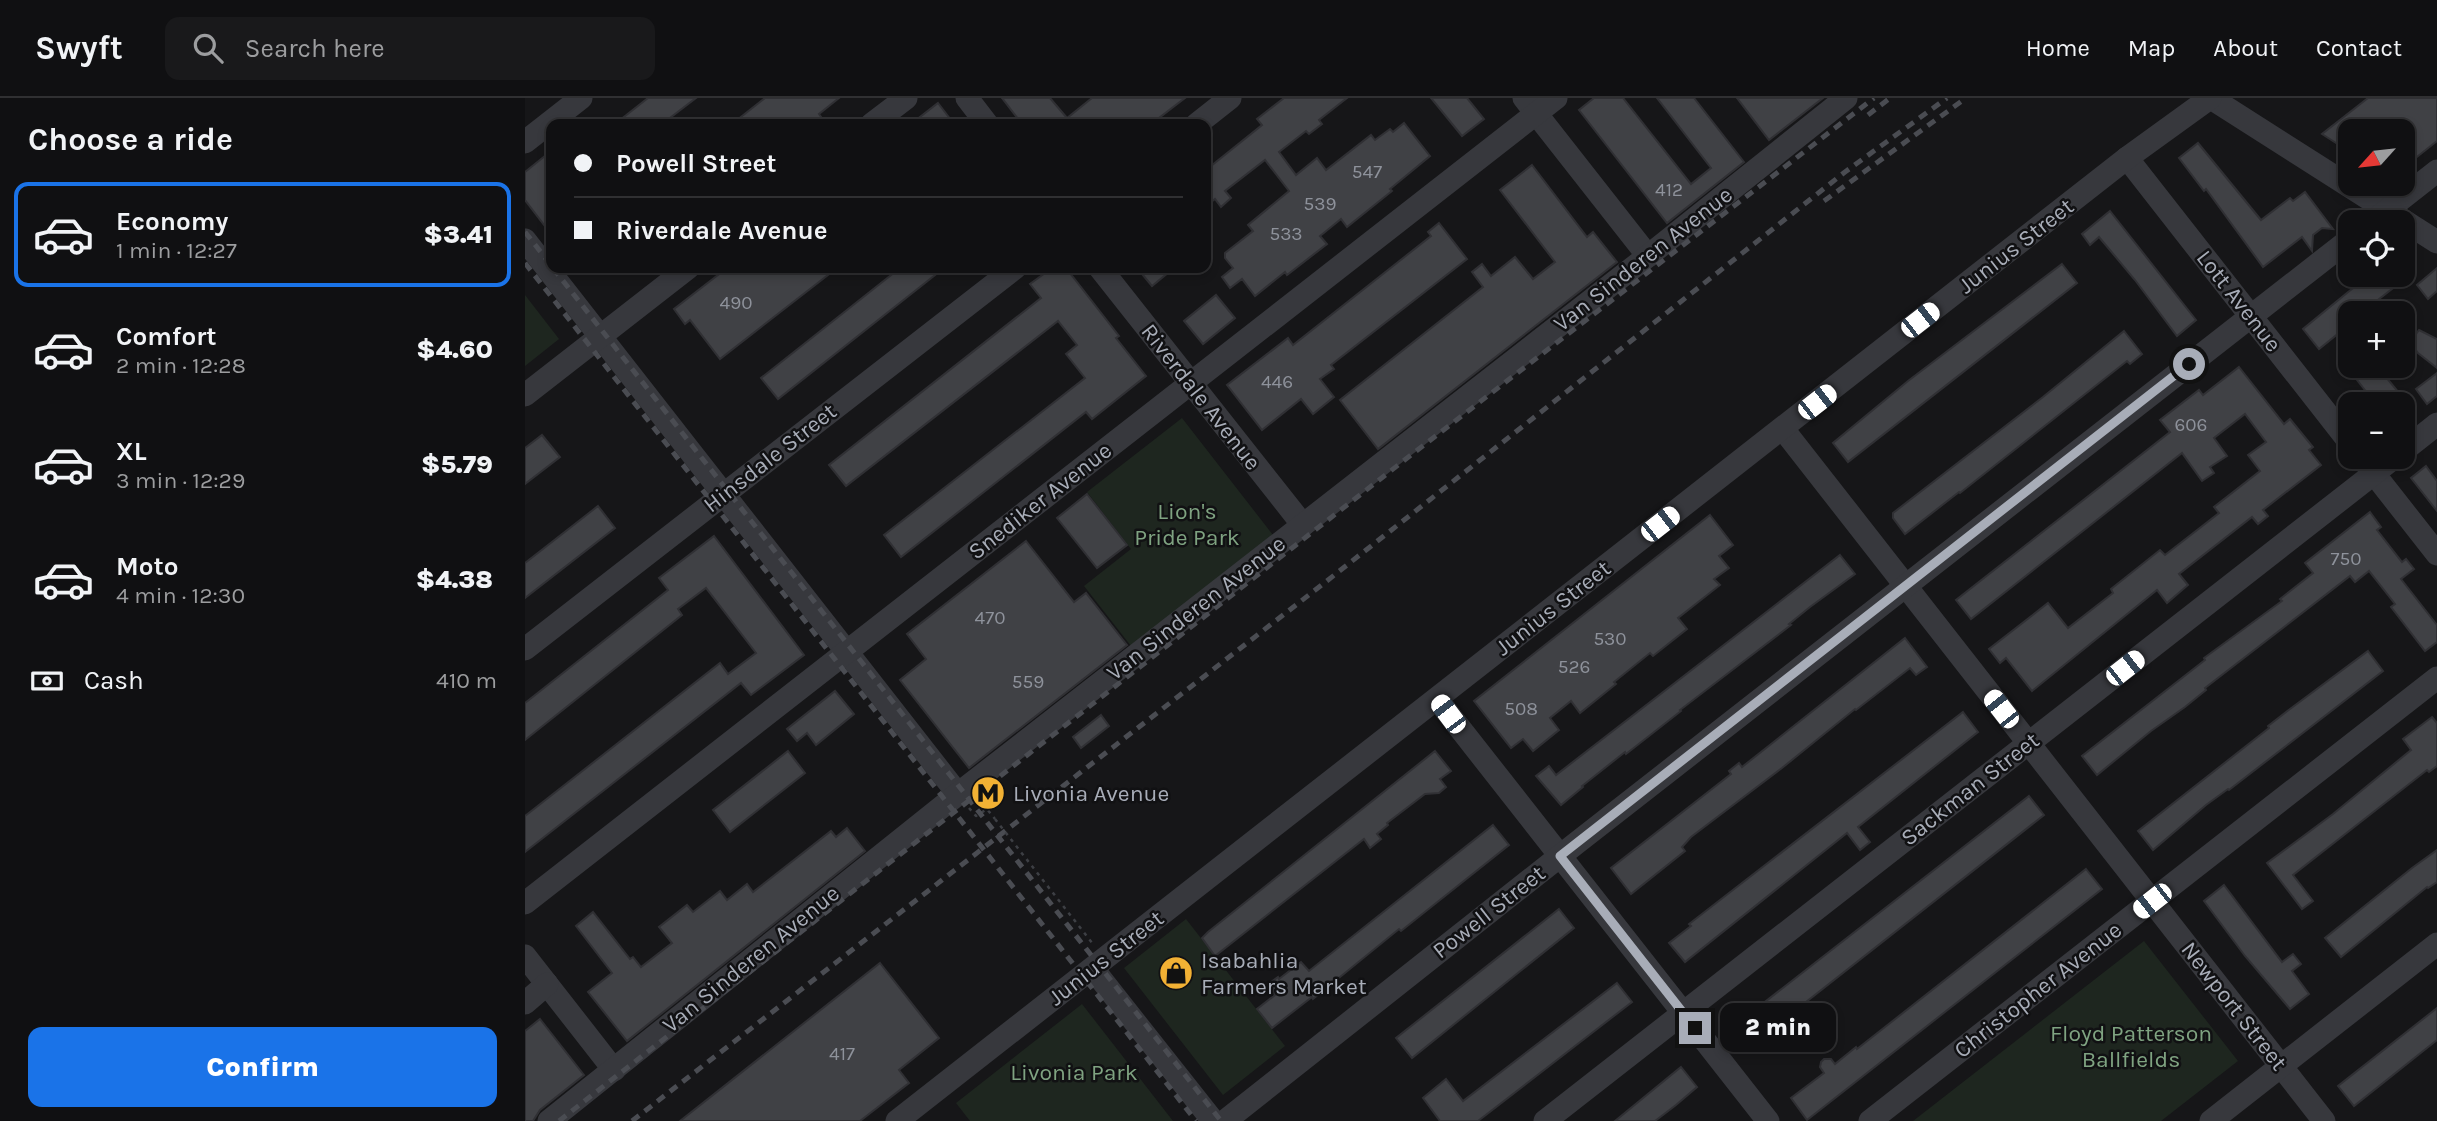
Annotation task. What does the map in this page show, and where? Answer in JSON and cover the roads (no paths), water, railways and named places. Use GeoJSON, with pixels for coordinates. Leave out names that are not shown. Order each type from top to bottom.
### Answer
{"type":"FeatureCollection","features":[{"type":"Feature","properties":{"kind":"street"},"geometry":{"type":"LineString","coordinates":[[554,119],[581,98]]}},
{"type":"Feature","properties":{"kind":"street"},"geometry":{"type":"LineString","coordinates":[[879,119],[906,98]]}},
{"type":"Feature","properties":{"kind":"street"},"geometry":{"type":"LineString","coordinates":[[967,98],[983,119]]}},
{"type":"Feature","properties":{"kind":"street"},"geometry":{"type":"LineString","coordinates":[[1203,119],[1230,98]]}},
{"type":"Feature","properties":{"kind":"street","name":"Snediker Avenue"},"geometry":{"type":"LineString","coordinates":[[525,903],[1190,383],[1530,106],[1556,98]]}},
{"type":"Feature","properties":{"kind":"street","name":"Van Sinderen Avenue"},"geometry":{"type":"LineString","coordinates":[[549,1121],[958,794],[1648,256],[1846,98]]}},
{"type":"Feature","properties":{"kind":"street"},"geometry":{"type":"LineString","coordinates":[[2211,98],[2370,210]]}},
{"type":"Feature","properties":{"kind":"street","name":"Junius Street"},"geometry":{"type":"LineString","coordinates":[[897,1121],[2127,158],[2211,98]]}},
{"type":"Feature","properties":{"kind":"street"},"geometry":{"type":"LineString","coordinates":[[1530,106],[1648,256]]}},
{"type":"Feature","properties":{"kind":"street"},"geometry":{"type":"LineString","coordinates":[[525,142],[546,126]]}},
{"type":"Feature","properties":{"kind":"street","name":"Lott Avenue"},"geometry":{"type":"LineString","coordinates":[[2127,158],[2338,428]]}},
{"type":"Feature","properties":{"kind":"street"},"geometry":{"type":"LineString","coordinates":[[2387,210],[2437,171]]}},
{"type":"Feature","properties":{"kind":"street"},"geometry":{"type":"LineString","coordinates":[[2415,232],[2437,242]]}},
{"type":"Feature","properties":{"kind":"street"},"geometry":{"type":"LineString","coordinates":[[525,240],[546,267]]}},
{"type":"Feature","properties":{"kind":"street","name":"Powell Street"},"geometry":{"type":"LineString","coordinates":[[1225,1121],[2338,248]]}},
{"type":"Feature","properties":{"kind":"street"},"geometry":{"type":"LineString","coordinates":[[551,273],[958,794]]}},
{"type":"Feature","properties":{"kind":"street"},"geometry":{"type":"LineString","coordinates":[[525,395],[682,273]]}},
{"type":"Feature","properties":{"kind":"street","name":"Hinsdale Street"},"geometry":{"type":"LineString","coordinates":[[525,649],[1009,273]]}},
{"type":"Feature","properties":{"kind":"street","name":"Riverdale Avenue"},"geometry":{"type":"LineString","coordinates":[[1104,273],[1303,525]]}},
{"type":"Feature","properties":{"kind":"street"},"geometry":{"type":"LineString","coordinates":[[2415,441],[2437,424]]}},
{"type":"Feature","properties":{"kind":"street","name":"Newport Street"},"geometry":{"type":"LineString","coordinates":[[1783,429],[2324,1121]]}},
{"type":"Feature","properties":{"kind":"street","name":"Sackman Street"},"geometry":{"type":"LineString","coordinates":[[1545,1121],[2028,743],[2363,469]]}},
{"type":"Feature","properties":{"kind":"street"},"geometry":{"type":"LineString","coordinates":[[2371,469],[2437,554]]}},
{"type":"Feature","properties":{"kind":"street","name":"Christopher Avenue"},"geometry":{"type":"LineString","coordinates":[[1870,1121],[2437,678]]}},
{"type":"Feature","properties":{"kind":"street"},"geometry":{"type":"LineString","coordinates":[[1437,699],[1767,1121]]}},
{"type":"Feature","properties":{"kind":"street"},"geometry":{"type":"LineString","coordinates":[[2211,1121],[2437,944]]}},
{"type":"Feature","properties":{"kind":"street"},"geometry":{"type":"LineString","coordinates":[[525,956],[614,1070]]}},
{"type":"Feature","properties":{"kind":"street"},"geometry":{"type":"LineString","coordinates":[[1093,969],[1213,1121]]}},
{"type":"Feature","properties":{"kind":"street"},"geometry":{"type":"LineString","coordinates":[[525,1003],[547,984]]}},
{"type":"Feature","properties":{"kind":"railway"},"geometry":{"type":"LineString","coordinates":[[559,1121],[1411,455],[1874,98]]}},
{"type":"Feature","properties":{"kind":"railway"},"geometry":{"type":"LineString","coordinates":[[1868,115],[1890,98]]}},
{"type":"Feature","properties":{"kind":"railway"},"geometry":{"type":"LineString","coordinates":[[632,1121],[1323,584],[1845,172],[1947,98]]}},
{"type":"Feature","properties":{"kind":"railway"},"geometry":{"type":"LineString","coordinates":[[1824,201],[1966,98]]}},
{"type":"Feature","properties":{"kind":"railway"},"geometry":{"type":"LineString","coordinates":[[525,232],[546,259]]}},
{"type":"Feature","properties":{"kind":"railway"},"geometry":{"type":"LineString","coordinates":[[525,263],[1196,1121]]}},
{"type":"Feature","properties":{"kind":"railway"},"geometry":{"type":"LineString","coordinates":[[557,273],[1221,1121]]}},
{"type":"Feature","properties":{"kind":"place","name":"Livonia Avenue"},"geometry":{"type":"Point","coordinates":[988,793]}},
{"type":"Feature","properties":{"kind":"place","name":"Isabahlia Farmers Market"},"geometry":{"type":"Point","coordinates":[1176,973]}},
{"type":"Feature","properties":{"kind":"park label","name":"Lion's Pride Park"},"geometry":{"type":"Point","coordinates":[1187,524]}},
{"type":"Feature","properties":{"kind":"park label","name":"Floyd Patterson Ballfields"},"geometry":{"type":"Point","coordinates":[2131,1046]}},
{"type":"Feature","properties":{"kind":"park label","name":"Livonia Park"},"geometry":{"type":"Point","coordinates":[1074,1072]}}]}
